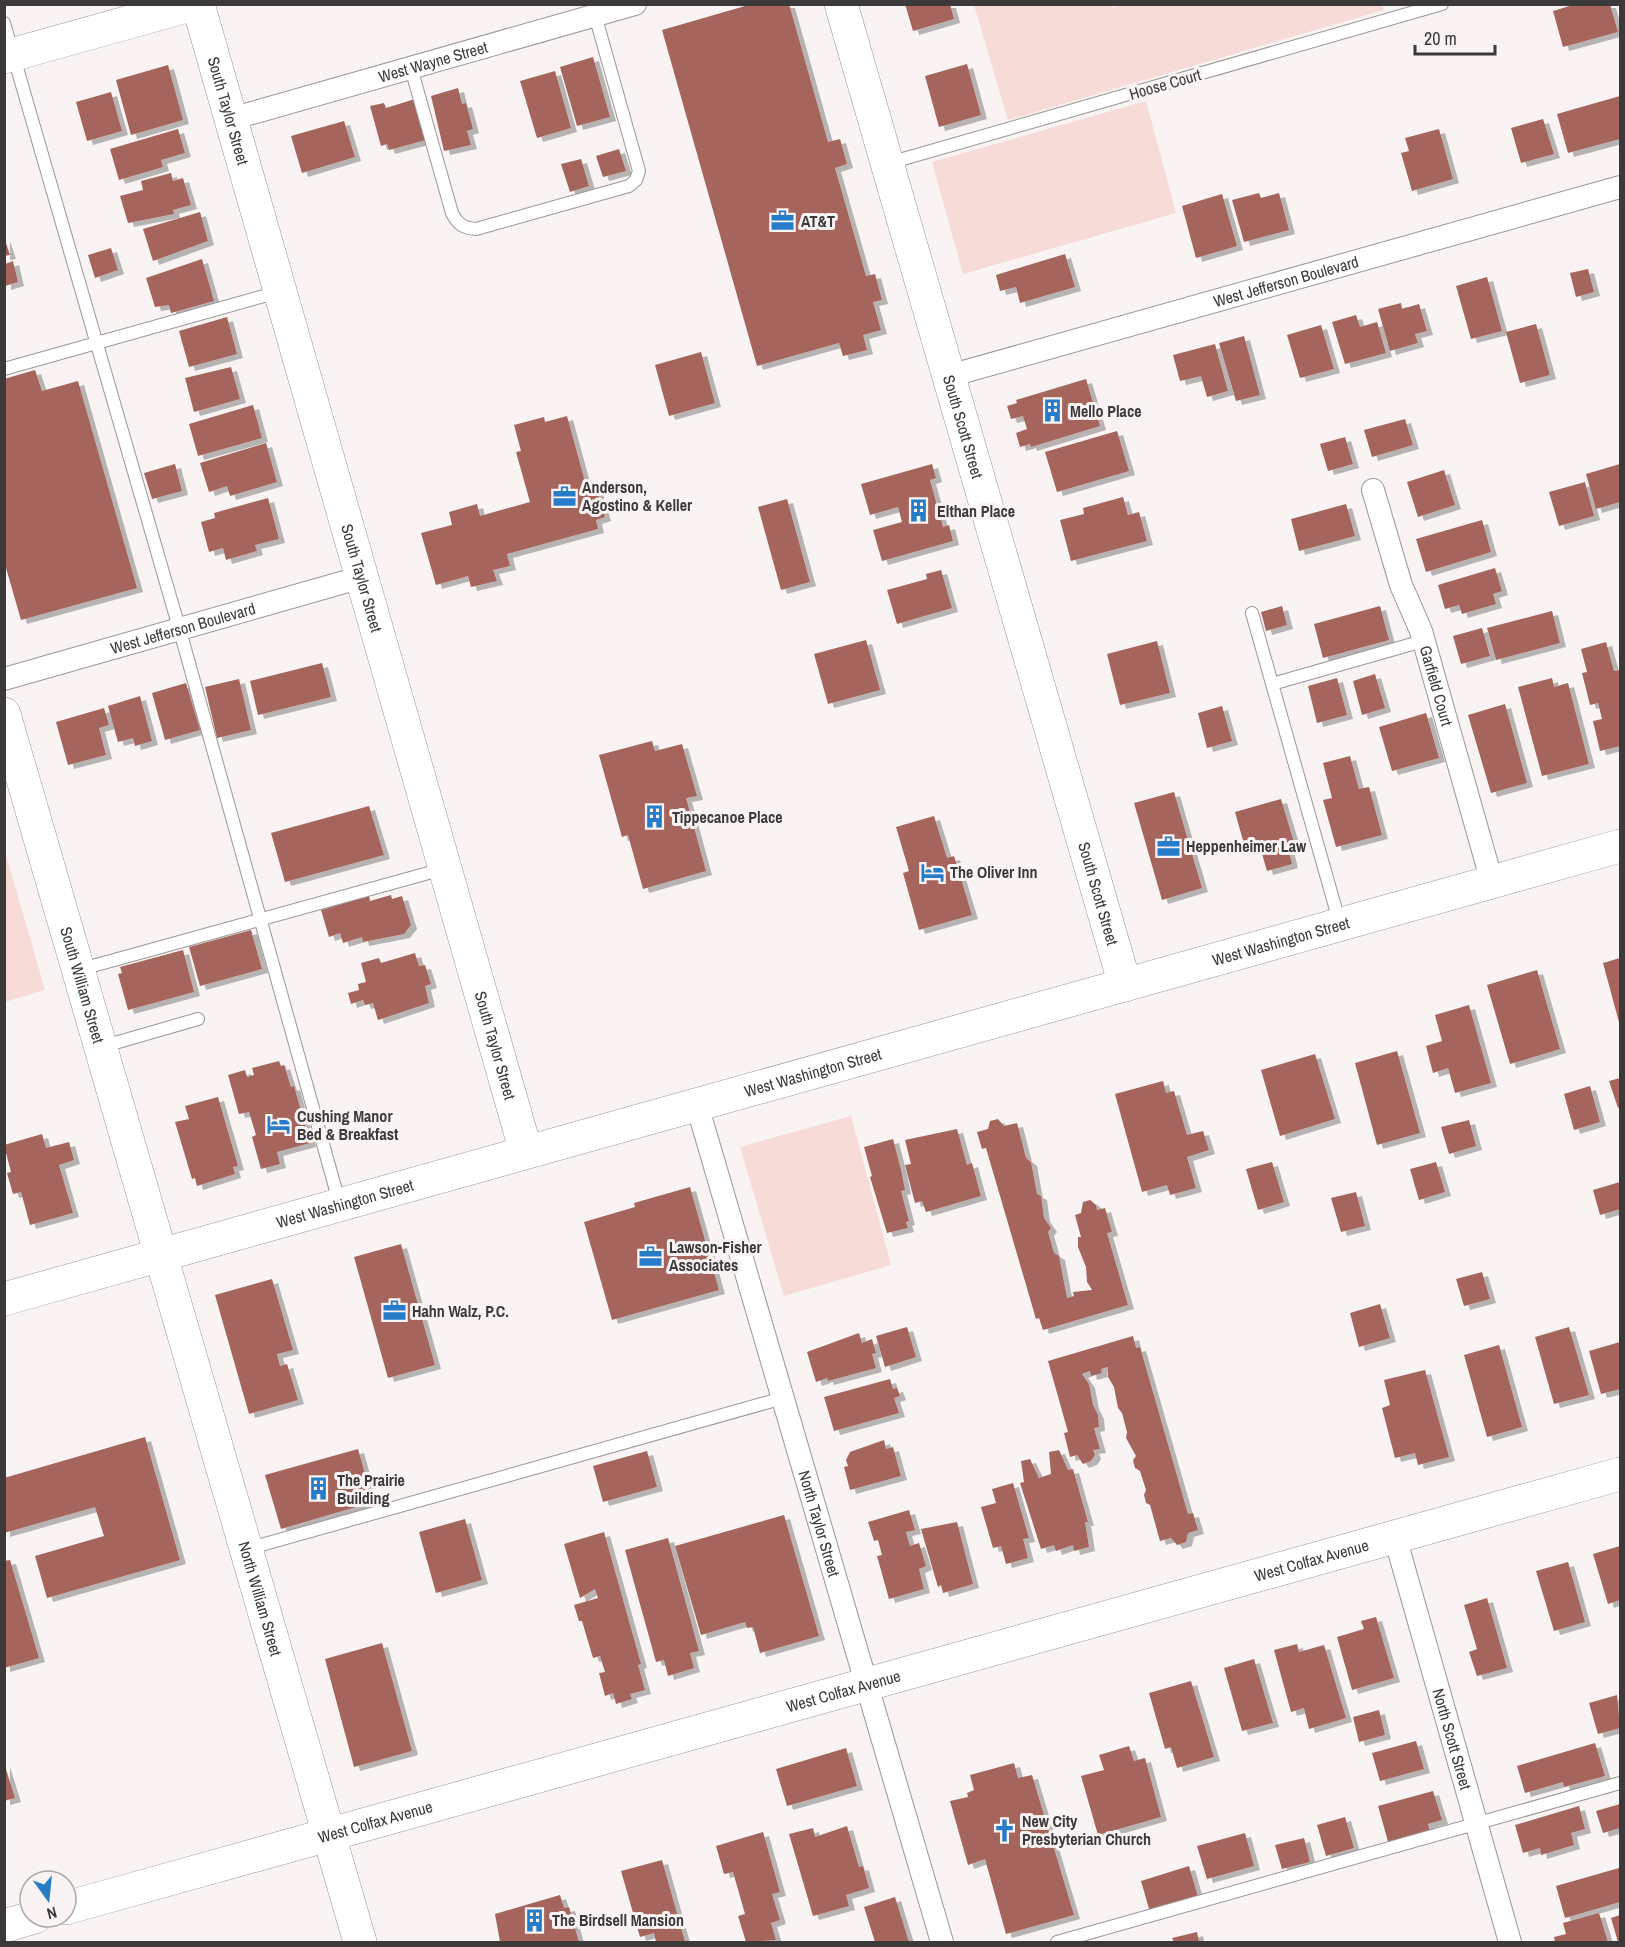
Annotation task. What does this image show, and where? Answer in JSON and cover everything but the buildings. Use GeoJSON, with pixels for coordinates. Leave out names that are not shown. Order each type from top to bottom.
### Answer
{"type":"FeatureCollection","features":[{"type":"Feature","properties":{"kind":"street"},"geometry":{"type":"LineString","coordinates":[[9,55],[196,4]]}},
{"type":"Feature","properties":{"kind":"street","name":"South Taylor Street"},"geometry":{"type":"LineString","coordinates":[[196,4],[231,119],[526,1152]]}},
{"type":"Feature","properties":{"kind":"street","name":"West Wayne Street"},"geometry":{"type":"LineString","coordinates":[[231,119],[635,4]]}},
{"type":"Feature","properties":{"kind":"street","name":"South Scott Street"},"geometry":{"type":"LineString","coordinates":[[842,4],[1125,985]]}},
{"type":"Feature","properties":{"kind":"street","name":"West Jefferson Boulevard"},"geometry":{"type":"LineString","coordinates":[[950,376],[1620,187]]}},
{"type":"Feature","properties":{"kind":"street","name":"Garfield Court"},"geometry":{"type":"LineString","coordinates":[[1372,490],[1401,585],[1424,641],[1492,882]]}},
{"type":"Feature","properties":{"kind":"street","name":"West Jefferson Boulevard"},"geometry":{"type":"LineString","coordinates":[[4,679],[180,631],[362,577]]}},
{"type":"Feature","properties":{"kind":"street","name":"South William Street"},"geometry":{"type":"LineString","coordinates":[[4,714],[160,1255]]}},
{"type":"Feature","properties":{"kind":"street","name":"West Washington Street"},"geometry":{"type":"LineString","coordinates":[[4,1299],[1620,846]]}},
{"type":"Feature","properties":{"kind":"street","name":"North Taylor Street"},"geometry":{"type":"LineString","coordinates":[[697,1105],[942,1942]]}},
{"type":"Feature","properties":{"kind":"street","name":"North William Street"},"geometry":{"type":"LineString","coordinates":[[160,1255],[360,1942]]}},
{"type":"Feature","properties":{"kind":"street","name":"West Colfax Avenue"},"geometry":{"type":"LineString","coordinates":[[78,1905],[1620,1474]]}},
{"type":"Feature","properties":{"kind":"street","name":"North Scott Street"},"geometry":{"type":"LineString","coordinates":[[1395,1537],[1510,1942]]}},
{"type":"Feature","properties":{"kind":"lane","name":"Hoose Court"},"geometry":{"type":"LineString","coordinates":[[888,163],[1442,4]]}},
{"type":"Feature","properties":{"kind":"lane"},"geometry":{"type":"LineString","coordinates":[[411,68],[457,222],[466,228],[477,229],[629,186],[636,180],[639,171],[595,15]]}},
{"type":"Feature","properties":{"kind":"lane"},"geometry":{"type":"LineString","coordinates":[[4,23],[9,55],[180,631],[340,1205]]}},
{"type":"Feature","properties":{"kind":"lane"},"geometry":{"type":"LineString","coordinates":[[4,369],[280,292]]}},
{"type":"Feature","properties":{"kind":"lane"},"geometry":{"type":"LineString","coordinates":[[1252,613],[1340,925]]}},
{"type":"Feature","properties":{"kind":"lane"},"geometry":{"type":"LineString","coordinates":[[1272,684],[1424,641]]}},
{"type":"Feature","properties":{"kind":"lane"},"geometry":{"type":"LineString","coordinates":[[77,970],[444,869]]}},
{"type":"Feature","properties":{"kind":"lane"},"geometry":{"type":"LineString","coordinates":[[99,1047],[198,1019]]}},
{"type":"Feature","properties":{"kind":"lane"},"geometry":{"type":"LineString","coordinates":[[246,1549],[783,1398]]}},
{"type":"Feature","properties":{"kind":"lane"},"geometry":{"type":"LineString","coordinates":[[1057,1942],[1620,1783]]}},
{"type":"Feature","properties":{"kind":"shaded area"},"geometry":{"type":"Polygon","coordinates":[[[1124,4],[1382,4],[1384,10],[1008,120],[974,5],[1111,5],[1112,8],[1124,4]]]}},
{"type":"Feature","properties":{"kind":"shaded area"},"geometry":{"type":"Polygon","coordinates":[[[1146,101],[1176,213],[963,274],[932,162],[1146,101]]]}},
{"type":"Feature","properties":{"kind":"shaded area"},"geometry":{"type":"Polygon","coordinates":[[[7,858],[45,990],[5,1002],[4,859],[7,858]]]}},
{"type":"Feature","properties":{"kind":"shaded area"},"geometry":{"type":"Polygon","coordinates":[[[851,1116],[891,1265],[784,1296],[740,1147],[851,1116]]]}},
{"type":"Feature","properties":{"kind":"place","name":"AT&T"},"geometry":{"type":"Point","coordinates":[783,221]}},
{"type":"Feature","properties":{"kind":"place","name":"Mello Place"},"geometry":{"type":"Point","coordinates":[1052,411]}},
{"type":"Feature","properties":{"kind":"place","name":"Anderson, Agostino & Keller"},"geometry":{"type":"Point","coordinates":[564,496]}},
{"type":"Feature","properties":{"kind":"place","name":"Elthan Place"},"geometry":{"type":"Point","coordinates":[919,511]}},
{"type":"Feature","properties":{"kind":"place","name":"Tippecanoe Place"},"geometry":{"type":"Point","coordinates":[654,817]}},
{"type":"Feature","properties":{"kind":"place","name":"Heppenheimer Law"},"geometry":{"type":"Point","coordinates":[1168,846]}},
{"type":"Feature","properties":{"kind":"place","name":"The Oliver Inn"},"geometry":{"type":"Point","coordinates":[932,872]}},
{"type":"Feature","properties":{"kind":"place","name":"Cushing Manor Bed & Breakfast"},"geometry":{"type":"Point","coordinates":[279,1125]}},
{"type":"Feature","properties":{"kind":"place","name":"Lawson-Fisher Associates"},"geometry":{"type":"Point","coordinates":[651,1256]}},
{"type":"Feature","properties":{"kind":"place","name":"Hahn Walz, P.C."},"geometry":{"type":"Point","coordinates":[394,1311]}},
{"type":"Feature","properties":{"kind":"place","name":"The Prairie Building"},"geometry":{"type":"Point","coordinates":[319,1489]}},
{"type":"Feature","properties":{"kind":"place","name":"New City Presbyterian Church"},"geometry":{"type":"Point","coordinates":[1004,1830]}},
{"type":"Feature","properties":{"kind":"place","name":"The Birdsell Mansion"},"geometry":{"type":"Point","coordinates":[534,1920]}}]}
